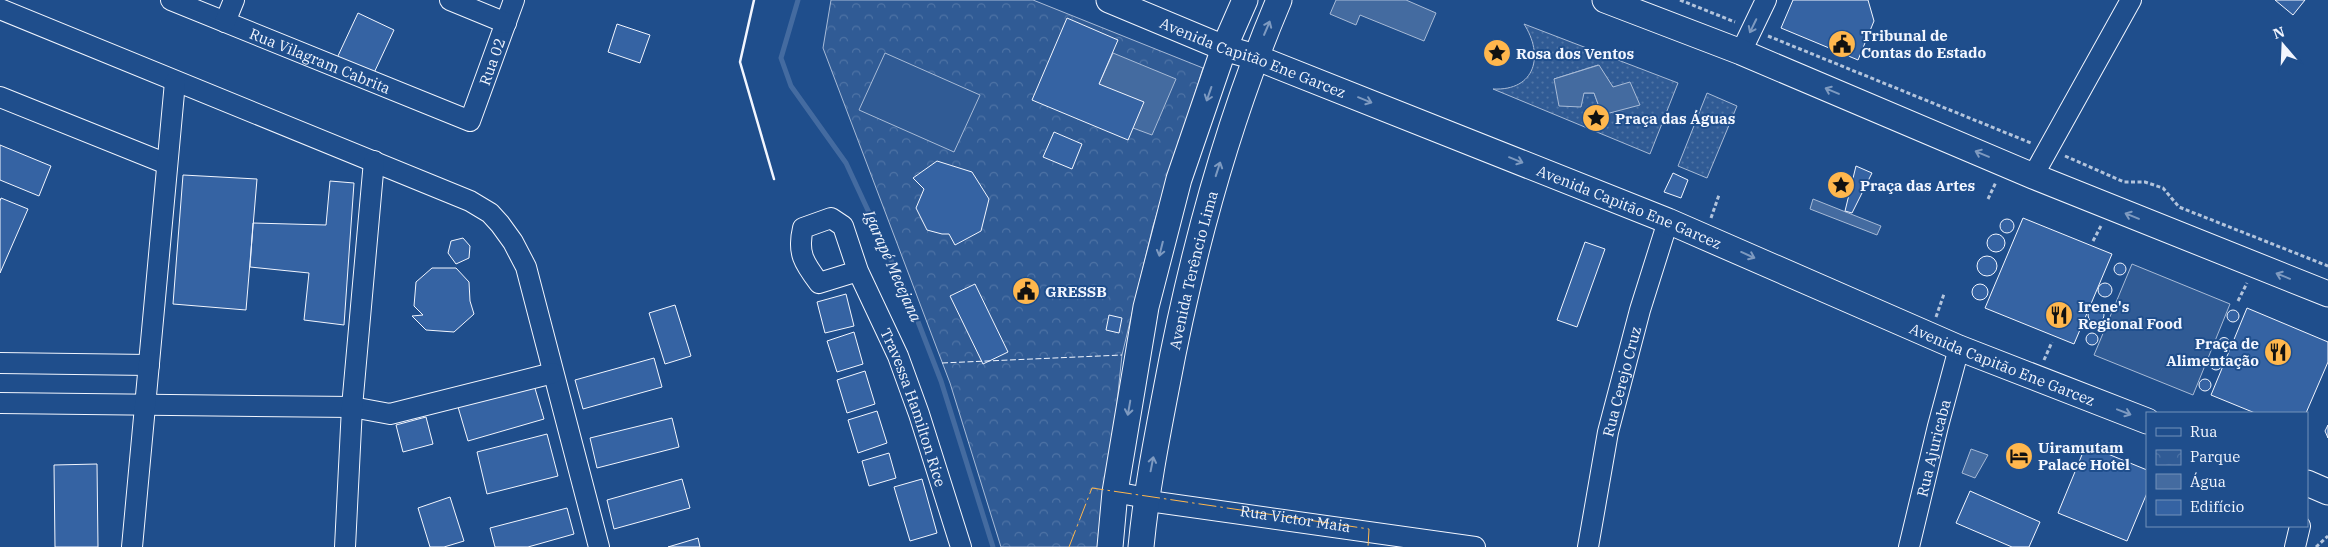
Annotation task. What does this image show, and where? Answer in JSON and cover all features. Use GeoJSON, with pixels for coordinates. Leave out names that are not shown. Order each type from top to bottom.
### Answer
{"type":"FeatureCollection","features":[{"type":"Feature","properties":{"kind":"main road","name":"Avenida Capitão Ene Garcez"},"geometry":{"type":"LineString","coordinates":[[1110,0],[1224,48],[1255,57],[1668,221],[1960,348],[2146,421]]}},
{"type":"Feature","properties":{"kind":"main road"},"geometry":{"type":"LineString","coordinates":[[1110,547],[1115,492],[1148,298],[1179,179],[1224,48],[1245,0]]}},
{"type":"Feature","properties":{"kind":"main road","name":"Avenida Terêncio Lima"},"geometry":{"type":"LineString","coordinates":[[1142,547],[1146,498],[1180,318],[1213,182],[1255,57],[1279,0]]}},
{"type":"Feature","properties":{"kind":"main road"},"geometry":{"type":"LineString","coordinates":[[1606,0],[1741,52],[2033,176],[2328,294]]}},
{"type":"Feature","properties":{"kind":"street","name":"Rua Vilagram Cabrita"},"geometry":{"type":"LineString","coordinates":[[171,0],[470,121]]}},
{"type":"Feature","properties":{"kind":"street"},"geometry":{"type":"LineString","coordinates":[[226,22],[234,0]]}},
{"type":"Feature","properties":{"kind":"street"},"geometry":{"type":"LineString","coordinates":[[450,0],[506,22]]}},
{"type":"Feature","properties":{"kind":"street","name":"Rua 02"},"geometry":{"type":"LineString","coordinates":[[470,121],[514,0]]}},
{"type":"Feature","properties":{"kind":"street"},"geometry":{"type":"LineString","coordinates":[[1741,52],[1766,0]]}},
{"type":"Feature","properties":{"kind":"street"},"geometry":{"type":"LineString","coordinates":[[2033,176],[2046,148],[2131,0]]}},
{"type":"Feature","properties":{"kind":"street"},"geometry":{"type":"LineString","coordinates":[[2,6],[175,82],[374,161],[490,212],[513,242],[526,267],[598,547]]}},
{"type":"Feature","properties":{"kind":"street"},"geometry":{"type":"LineString","coordinates":[[132,547],[175,82]]}},
{"type":"Feature","properties":{"kind":"street"},"geometry":{"type":"LineString","coordinates":[[0,96],[167,164]]}},
{"type":"Feature","properties":{"kind":"street"},"geometry":{"type":"LineString","coordinates":[[345,547],[352,407],[374,161]]}},
{"type":"Feature","properties":{"kind":"street","name":"Rua Cerejo Cruz"},"geometry":{"type":"LineString","coordinates":[[1588,547],[1608,432],[1640,310],[1668,221]]}},
{"type":"Feature","properties":{"kind":"street","name":"Travessa Hamilton Rice"},"geometry":{"type":"LineString","coordinates":[[858,271],[898,356],[919,414],[961,547]]}},
{"type":"Feature","properties":{"kind":"street","name":"Rua Ajuricaba"},"geometry":{"type":"LineString","coordinates":[[1909,547],[1936,435],[1960,348]]}},
{"type":"Feature","properties":{"kind":"street"},"geometry":{"type":"LineString","coordinates":[[0,363],[149,365]]}},
{"type":"Feature","properties":{"kind":"street"},"geometry":{"type":"LineString","coordinates":[[0,403],[352,407],[390,414],[553,373]]}},
{"type":"Feature","properties":{"kind":"street","name":"Rua Victor Maia"},"geometry":{"type":"LineString","coordinates":[[1115,492],[1146,498],[1156,502],[1354,528],[1475,547]]}},
{"type":"Feature","properties":{"kind":"street"},"geometry":{"type":"LineString","coordinates":[[2295,547],[2300,527]]}},
{"type":"Feature","properties":{"kind":"path"},"geometry":{"type":"LineString","coordinates":[[1680,0],[2046,148],[2124,182],[2145,182],[2162,188],[2179,207],[2328,266]]}},
{"type":"Feature","properties":{"kind":"path"},"geometry":{"type":"LineString","coordinates":[[2316,547],[2328,536]]}},
{"type":"Feature","properties":{"kind":"green space","name":"GRESSB"},"geometry":{"type":"Polygon","coordinates":[[[831,0],[1033,0],[1203,68],[1153,226],[1122,355],[1102,547],[1001,547],[950,383],[823,48],[831,0]]]}},
{"type":"Feature","properties":{"kind":"green space"},"geometry":{"type":"Polygon","coordinates":[[[1524,24],[1678,83],[1650,154],[1493,89],[1507,88],[1519,84],[1527,77],[1532,69],[1534,59],[1534,48],[1524,24]],[[1598,65],[1554,79],[1584,93],[1594,93],[1602,115],[1613,87],[1598,65]]]}},
{"type":"Feature","properties":{"kind":"green space"},"geometry":{"type":"Polygon","coordinates":[[[885,53],[980,95],[954,152],[859,110],[885,53]]]}},
{"type":"Feature","properties":{"kind":"green space"},"geometry":{"type":"Polygon","coordinates":[[[1707,93],[1737,106],[1707,178],[1678,166],[1707,93]]]}},
{"type":"Feature","properties":{"kind":"green space"},"geometry":{"type":"Polygon","coordinates":[[[2132,264],[2230,304],[2193,395],[2094,355],[2132,264]]]}},
{"type":"Feature","properties":{"kind":"water"},"geometry":{"type":"Polygon","coordinates":[[[1336,0],[1406,0],[1436,13],[1424,41],[1360,15],[1356,25],[1330,14],[1336,0]]]}},
{"type":"Feature","properties":{"kind":"water"},"geometry":{"type":"Polygon","coordinates":[[[1113,53],[1176,79],[1152,135],[1133,128],[1099,84],[1113,53]]]}},
{"type":"Feature","properties":{"kind":"water"},"geometry":{"type":"Polygon","coordinates":[[[1599,65],[1613,87],[1630,82],[1640,105],[1602,115],[1594,93],[1584,93],[1581,107],[1559,106],[1554,79],[1599,65]]]}},
{"type":"Feature","properties":{"kind":"water"},"geometry":{"type":"Polygon","coordinates":[[[1813,199],[1881,226],[1877,235],[1810,209],[1813,199]]]}},
{"type":"Feature","properties":{"kind":"water"},"geometry":{"type":"Polygon","coordinates":[[[1971,449],[1988,455],[1975,478],[1962,473],[1971,449]]]}},
{"type":"Feature","properties":{"kind":"building","name":"Tribunal de Contas do Estado"},"geometry":{"type":"Polygon","coordinates":[[[1793,0],[1868,0],[1874,21],[1858,60],[1781,28],[1793,0]]]}},
{"type":"Feature","properties":{"kind":"building"},"geometry":{"type":"Polygon","coordinates":[[[2275,0],[2305,0],[2293,15],[2275,0]]]}},
{"type":"Feature","properties":{"kind":"building"},"geometry":{"type":"Polygon","coordinates":[[[358,13],[394,30],[373,75],[337,58],[358,13]]]}},
{"type":"Feature","properties":{"kind":"building"},"geometry":{"type":"Polygon","coordinates":[[[1067,18],[1118,40],[1099,84],[1144,102],[1128,140],[1032,100],[1067,18]]]}},
{"type":"Feature","properties":{"kind":"building"},"geometry":{"type":"Polygon","coordinates":[[[617,24],[650,35],[640,63],[608,52],[617,24]]]}},
{"type":"Feature","properties":{"kind":"building"},"geometry":{"type":"Polygon","coordinates":[[[1054,132],[1082,144],[1072,169],[1043,157],[1054,132]]]}},
{"type":"Feature","properties":{"kind":"building"},"geometry":{"type":"Polygon","coordinates":[[[0,145],[51,166],[39,196],[0,180],[0,145]]]}},
{"type":"Feature","properties":{"kind":"building"},"geometry":{"type":"Polygon","coordinates":[[[937,161],[972,172],[989,199],[981,231],[955,245],[949,234],[927,230],[916,208],[924,189],[913,178],[937,161]]]}},
{"type":"Feature","properties":{"kind":"building"},"geometry":{"type":"Polygon","coordinates":[[[1856,166],[1872,173],[1852,213],[1845,211],[1856,166]]]}},
{"type":"Feature","properties":{"kind":"building"},"geometry":{"type":"Polygon","coordinates":[[[1673,173],[1688,180],[1681,198],[1664,192],[1673,173]]]}},
{"type":"Feature","properties":{"kind":"building"},"geometry":{"type":"Polygon","coordinates":[[[183,175],[257,179],[246,310],[173,304],[183,175]]]}},
{"type":"Feature","properties":{"kind":"building"},"geometry":{"type":"Polygon","coordinates":[[[330,181],[354,183],[344,325],[304,320],[309,273],[250,267],[253,223],[326,225],[330,181]]]}},
{"type":"Feature","properties":{"kind":"building"},"geometry":{"type":"Polygon","coordinates":[[[1,198],[28,209],[0,273],[0,201],[1,198]]]}},
{"type":"Feature","properties":{"kind":"building"},"geometry":{"type":"Polygon","coordinates":[[[2023,218],[2112,254],[2074,344],[1985,308],[2023,218]]]}},
{"type":"Feature","properties":{"kind":"building"},"geometry":{"type":"Polygon","coordinates":[[[2007,219],[2012,221],[2014,226],[2012,231],[2007,233],[2002,231],[2000,226],[2002,221],[2007,219]]]}},
{"type":"Feature","properties":{"kind":"building"},"geometry":{"type":"Polygon","coordinates":[[[1996,234],[2002,237],[2005,243],[2002,249],[1996,252],[1990,249],[1987,243],[1990,237],[1996,234]]]}},
{"type":"Feature","properties":{"kind":"building"},"geometry":{"type":"Polygon","coordinates":[[[463,238],[470,246],[469,258],[456,264],[448,253],[451,241],[463,238]]]}},
{"type":"Feature","properties":{"kind":"building"},"geometry":{"type":"Polygon","coordinates":[[[1585,242],[1605,249],[1577,327],[1557,320],[1585,242]]]}},
{"type":"Feature","properties":{"kind":"building"},"geometry":{"type":"Polygon","coordinates":[[[1987,256],[1994,259],[1997,266],[1994,273],[1987,276],[1980,273],[1977,266],[1980,259],[1987,256]]]}},
{"type":"Feature","properties":{"kind":"building"},"geometry":{"type":"Polygon","coordinates":[[[2122,263],[2125,264],[2125,274],[2118,275],[2115,274],[2114,267],[2115,264],[2122,263]]]}},
{"type":"Feature","properties":{"kind":"building"},"geometry":{"type":"Polygon","coordinates":[[[432,268],[456,268],[469,282],[470,301],[474,314],[454,332],[426,330],[412,316],[423,315],[414,306],[416,282],[432,268]]]}},
{"type":"Feature","properties":{"kind":"building"},"geometry":{"type":"Polygon","coordinates":[[[2105,283],[2110,285],[2112,290],[2110,295],[2105,297],[2100,295],[2098,290],[2100,285],[2105,283]]]}},
{"type":"Feature","properties":{"kind":"building"},"geometry":{"type":"Polygon","coordinates":[[[975,284],[1008,352],[983,364],[950,296],[975,284]]]}},
{"type":"Feature","properties":{"kind":"building"},"geometry":{"type":"Polygon","coordinates":[[[1977,284],[1983,284],[1988,289],[1986,298],[1977,300],[1972,295],[1972,289],[1977,284]]]}},
{"type":"Feature","properties":{"kind":"building"},"geometry":{"type":"Polygon","coordinates":[[[846,294],[854,326],[825,333],[817,302],[846,294]]]}},
{"type":"Feature","properties":{"kind":"building"},"geometry":{"type":"Polygon","coordinates":[[[675,305],[691,356],[665,364],[649,313],[675,305]]]}},
{"type":"Feature","properties":{"kind":"building"},"geometry":{"type":"Polygon","coordinates":[[[2096,307],[2102,309],[2104,315],[2102,321],[2096,323],[2090,321],[2088,315],[2090,309],[2096,307]]]}},
{"type":"Feature","properties":{"kind":"building","name":"Praça de Alimentação"},"geometry":{"type":"Polygon","coordinates":[[[2247,308],[2328,342],[2328,362],[2306,412],[2253,412],[2211,395],[2247,308]]]}},
{"type":"Feature","properties":{"kind":"building"},"geometry":{"type":"Polygon","coordinates":[[[2231,310],[2235,310],[2239,316],[2235,322],[2231,322],[2227,318],[2227,314],[2231,310]]]}},
{"type":"Feature","properties":{"kind":"building"},"geometry":{"type":"Polygon","coordinates":[[[1109,315],[1122,318],[1119,333],[1106,330],[1109,315]]]}},
{"type":"Feature","properties":{"kind":"building"},"geometry":{"type":"Polygon","coordinates":[[[854,332],[863,364],[837,372],[827,341],[854,332]]]}},
{"type":"Feature","properties":{"kind":"building"},"geometry":{"type":"Polygon","coordinates":[[[2090,333],[2094,333],[2098,339],[2094,345],[2090,345],[2086,341],[2086,337],[2090,333]]]}},
{"type":"Feature","properties":{"kind":"building"},"geometry":{"type":"Polygon","coordinates":[[[2222,338],[2226,338],[2229,343],[2228,347],[2222,348],[2219,345],[2219,341],[2222,338]]]}},
{"type":"Feature","properties":{"kind":"building"},"geometry":{"type":"Polygon","coordinates":[[[654,358],[662,387],[583,409],[575,380],[654,358]]]}},
{"type":"Feature","properties":{"kind":"building"},"geometry":{"type":"Polygon","coordinates":[[[2214,358],[2218,358],[2222,364],[2218,370],[2214,370],[2210,366],[2210,362],[2214,358]]]}},
{"type":"Feature","properties":{"kind":"building"},"geometry":{"type":"Polygon","coordinates":[[[865,371],[875,404],[847,413],[837,380],[865,371]]]}},
{"type":"Feature","properties":{"kind":"building"},"geometry":{"type":"Polygon","coordinates":[[[2205,379],[2211,385],[2205,391],[2199,385],[2205,379]]]}},
{"type":"Feature","properties":{"kind":"building"},"geometry":{"type":"Polygon","coordinates":[[[534,385],[544,419],[468,441],[458,407],[534,385]]]}},
{"type":"Feature","properties":{"kind":"building"},"geometry":{"type":"Polygon","coordinates":[[[877,411],[887,443],[858,453],[848,420],[877,411]]]}},
{"type":"Feature","properties":{"kind":"building"},"geometry":{"type":"Polygon","coordinates":[[[426,417],[433,444],[403,452],[396,425],[426,417]]]}},
{"type":"Feature","properties":{"kind":"building"},"geometry":{"type":"Polygon","coordinates":[[[672,418],[679,447],[597,468],[590,438],[672,418]]]}},
{"type":"Feature","properties":{"kind":"building"},"geometry":{"type":"Polygon","coordinates":[[[2328,425],[2328,438],[2325,431],[2328,425]]]}},
{"type":"Feature","properties":{"kind":"building"},"geometry":{"type":"Polygon","coordinates":[[[547,434],[558,476],[487,494],[477,452],[547,434]]]}},
{"type":"Feature","properties":{"kind":"building"},"geometry":{"type":"Polygon","coordinates":[[[2086,445],[2146,470],[2146,495],[2127,541],[2058,513],[2086,445]]]}},
{"type":"Feature","properties":{"kind":"building"},"geometry":{"type":"Polygon","coordinates":[[[889,453],[896,478],[869,486],[862,461],[889,453]]]}},
{"type":"Feature","properties":{"kind":"building"},"geometry":{"type":"Polygon","coordinates":[[[97,464],[98,547],[55,547],[54,465],[97,464]]]}},
{"type":"Feature","properties":{"kind":"building"},"geometry":{"type":"Polygon","coordinates":[[[682,479],[690,508],[614,529],[607,500],[682,479]]]}},
{"type":"Feature","properties":{"kind":"building"},"geometry":{"type":"Polygon","coordinates":[[[922,479],[937,533],[910,541],[894,487],[922,479]]]}},
{"type":"Feature","properties":{"kind":"building"},"geometry":{"type":"Polygon","coordinates":[[[1970,491],[2040,522],[2029,547],[2012,547],[1956,523],[1970,491]]]}},
{"type":"Feature","properties":{"kind":"building"},"geometry":{"type":"Polygon","coordinates":[[[450,497],[464,541],[444,547],[430,547],[418,508],[450,497]]]}},
{"type":"Feature","properties":{"kind":"building"},"geometry":{"type":"Polygon","coordinates":[[[567,508],[574,534],[528,547],[495,547],[490,528],[567,508]]]}},
{"type":"Feature","properties":{"kind":"building"},"geometry":{"type":"Polygon","coordinates":[[[698,538],[700,547],[668,547],[698,538]]]}},
{"type":"Feature","properties":{"kind":"waterway","name":"Igarapé Mecejana"},"geometry":{"type":"LineString","coordinates":[[798,0],[781,58],[791,86],[846,163],[910,301],[941,381],[993,547]]}},
{"type":"Feature","properties":{"kind":"fence"},"geometry":{"type":"LineString","coordinates":[[942,363],[1122,355]]}},
{"type":"Feature","properties":{"kind":"wall"},"geometry":{"type":"LineString","coordinates":[[754,0],[740,62],[774,179]]}},
{"type":"Feature","properties":{"kind":"power"},"geometry":{"type":"LineString","coordinates":[[1069,547],[1092,488],[1369,529],[1368,547]]}},
{"type":"Feature","properties":{"kind":"place","name":"Tribunal de Contas do Estado"},"geometry":{"type":"Point","coordinates":[1842,44]}},
{"type":"Feature","properties":{"kind":"place","name":"Rosa dos Ventos"},"geometry":{"type":"Point","coordinates":[1497,53]}},
{"type":"Feature","properties":{"kind":"place","name":"Praça das Águas"},"geometry":{"type":"Point","coordinates":[1596,118]}},
{"type":"Feature","properties":{"kind":"place","name":"Praça das Artes"},"geometry":{"type":"Point","coordinates":[1841,185]}},
{"type":"Feature","properties":{"kind":"place","name":"GRESSB"},"geometry":{"type":"Point","coordinates":[1026,291]}},
{"type":"Feature","properties":{"kind":"place","name":"Irene's Regional Food"},"geometry":{"type":"Point","coordinates":[2059,315]}},
{"type":"Feature","properties":{"kind":"place","name":"Praça de Alimentação"},"geometry":{"type":"Point","coordinates":[2278,352]}},
{"type":"Feature","properties":{"kind":"place","name":"Uiramutam Palace Hotel"},"geometry":{"type":"Point","coordinates":[2019,456]}}]}
